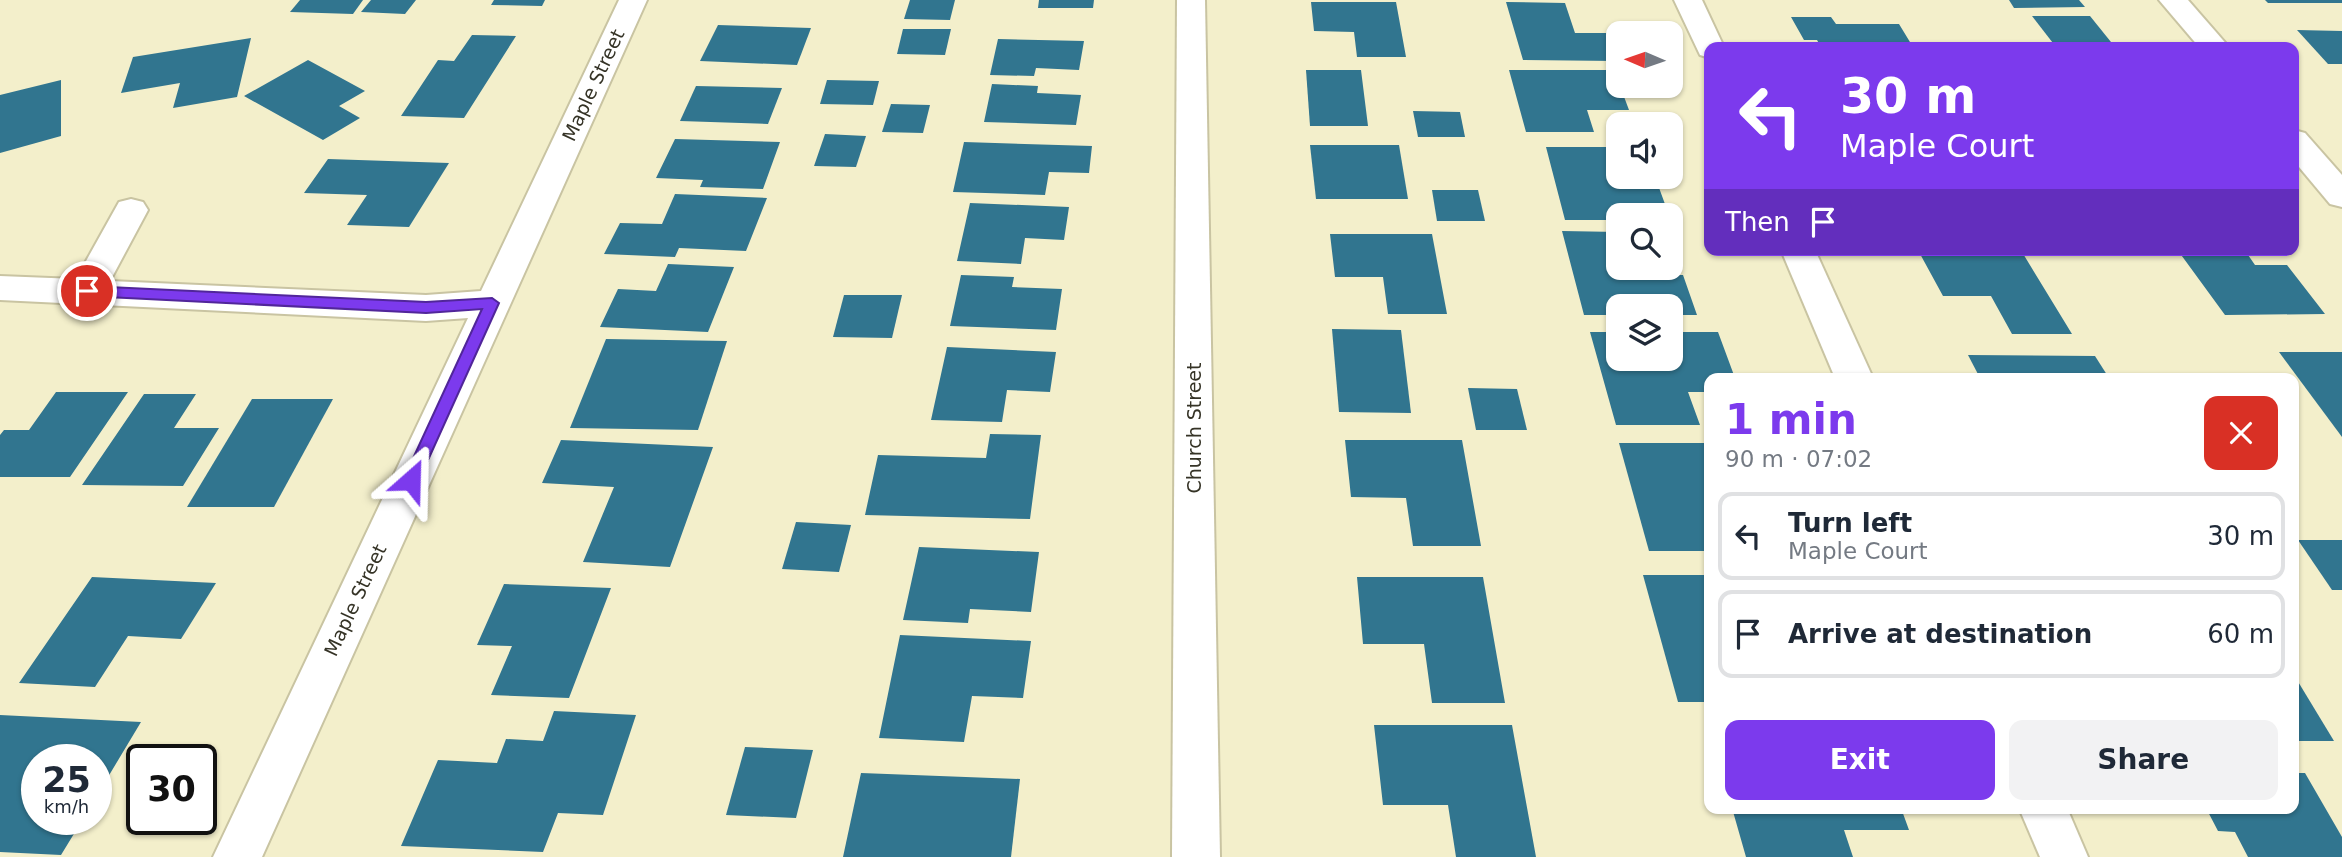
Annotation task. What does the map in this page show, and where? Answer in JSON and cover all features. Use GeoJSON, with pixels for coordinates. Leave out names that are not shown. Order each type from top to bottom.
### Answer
{"type":"FeatureCollection","features":[{"type":"Feature","properties":{"kind":"street","name":"Maple Street"},"geometry":{"type":"LineString","coordinates":[[237,857],[633,0]]}},
{"type":"Feature","properties":{"kind":"street","name":"Church Street"},"geometry":{"type":"LineString","coordinates":[[1191,0],[1196,857]]}},
{"type":"Feature","properties":{"kind":"street"},"geometry":{"type":"LineString","coordinates":[[1688,0],[1707,42]]}},
{"type":"Feature","properties":{"kind":"street"},"geometry":{"type":"LineString","coordinates":[[2173,0],[2210,42]]}},
{"type":"Feature","properties":{"kind":"street"},"geometry":{"type":"LineString","coordinates":[[2299,147],[2342,196]]}},
{"type":"Feature","properties":{"kind":"street"},"geometry":{"type":"LineString","coordinates":[[87,291],[131,210]]}},
{"type":"Feature","properties":{"kind":"street"},"geometry":{"type":"LineString","coordinates":[[1801,256],[1852,373]]}},
{"type":"Feature","properties":{"kind":"street"},"geometry":{"type":"LineString","coordinates":[[0,288],[426,308],[492,303]]}},
{"type":"Feature","properties":{"kind":"street"},"geometry":{"type":"LineString","coordinates":[[2046,814],[2064,857]]}},
{"type":"Feature","properties":{"kind":"building"},"geometry":{"type":"Polygon","coordinates":[[[300,0],[363,0],[353,14],[290,12],[300,0]]]}},
{"type":"Feature","properties":{"kind":"building"},"geometry":{"type":"Polygon","coordinates":[[[371,0],[416,0],[405,14],[361,12],[371,0]]]}},
{"type":"Feature","properties":{"kind":"building"},"geometry":{"type":"Polygon","coordinates":[[[494,0],[545,0],[542,6],[491,5],[494,0]]]}},
{"type":"Feature","properties":{"kind":"building"},"geometry":{"type":"Polygon","coordinates":[[[910,0],[955,0],[950,20],[904,19],[910,0]]]}},
{"type":"Feature","properties":{"kind":"building"},"geometry":{"type":"Polygon","coordinates":[[[1039,0],[1094,0],[1093,8],[1038,8],[1039,0]]]}},
{"type":"Feature","properties":{"kind":"building"},"geometry":{"type":"Polygon","coordinates":[[[2009,0],[2079,0],[2085,7],[2014,8],[2009,0]]]}},
{"type":"Feature","properties":{"kind":"building"},"geometry":{"type":"Polygon","coordinates":[[[2265,0],[2342,0],[2342,3],[2268,3],[2265,0]]]}},
{"type":"Feature","properties":{"kind":"building"},"geometry":{"type":"Polygon","coordinates":[[[1311,2],[1396,2],[1406,57],[1357,57],[1354,32],[1314,31],[1311,2]]]}},
{"type":"Feature","properties":{"kind":"building"},"geometry":{"type":"Polygon","coordinates":[[[1506,2],[1565,3],[1575,33],[1606,33],[1606,61],[1523,60],[1506,2]]]}},
{"type":"Feature","properties":{"kind":"building"},"geometry":{"type":"Polygon","coordinates":[[[2032,16],[2090,16],[2111,42],[2052,42],[2032,16]]]}},
{"type":"Feature","properties":{"kind":"building"},"geometry":{"type":"Polygon","coordinates":[[[1791,17],[1831,17],[1836,24],[1899,24],[1910,42],[1818,42],[1804,40],[1791,17]]]}},
{"type":"Feature","properties":{"kind":"building"},"geometry":{"type":"Polygon","coordinates":[[[718,25],[811,28],[797,65],[700,61],[718,25]]]}},
{"type":"Feature","properties":{"kind":"building"},"geometry":{"type":"Polygon","coordinates":[[[903,29],[951,29],[945,55],[897,54],[903,29]]]}},
{"type":"Feature","properties":{"kind":"building"},"geometry":{"type":"Polygon","coordinates":[[[2297,30],[2342,31],[2342,64],[2328,64],[2297,30]]]}},
{"type":"Feature","properties":{"kind":"building"},"geometry":{"type":"Polygon","coordinates":[[[472,35],[516,36],[464,118],[401,116],[438,60],[454,61],[472,35]]]}},
{"type":"Feature","properties":{"kind":"building"},"geometry":{"type":"Polygon","coordinates":[[[251,38],[237,97],[173,108],[180,83],[121,93],[133,57],[251,38]]]}},
{"type":"Feature","properties":{"kind":"building"},"geometry":{"type":"Polygon","coordinates":[[[998,39],[1084,41],[1079,70],[1036,68],[1034,76],[990,75],[998,39]]]}},
{"type":"Feature","properties":{"kind":"building"},"geometry":{"type":"Polygon","coordinates":[[[308,60],[365,91],[339,106],[360,118],[323,140],[244,96],[308,60]]]}},
{"type":"Feature","properties":{"kind":"building"},"geometry":{"type":"Polygon","coordinates":[[[1306,70],[1361,70],[1368,126],[1310,126],[1306,70]]]}},
{"type":"Feature","properties":{"kind":"building"},"geometry":{"type":"Polygon","coordinates":[[[1509,70],[1606,70],[1606,98],[1624,98],[1629,110],[1587,110],[1594,132],[1526,132],[1509,70]]]}},
{"type":"Feature","properties":{"kind":"building"},"geometry":{"type":"Polygon","coordinates":[[[61,80],[61,136],[0,153],[0,95],[61,80]]]}},
{"type":"Feature","properties":{"kind":"building"},"geometry":{"type":"Polygon","coordinates":[[[827,80],[879,81],[873,105],[820,104],[827,80]]]}},
{"type":"Feature","properties":{"kind":"building"},"geometry":{"type":"Polygon","coordinates":[[[992,84],[1038,86],[1037,93],[1081,95],[1076,125],[984,122],[992,84]]]}},
{"type":"Feature","properties":{"kind":"building"},"geometry":{"type":"Polygon","coordinates":[[[696,86],[782,88],[768,124],[680,121],[696,86]]]}},
{"type":"Feature","properties":{"kind":"building"},"geometry":{"type":"Polygon","coordinates":[[[891,104],[930,105],[923,133],[882,132],[891,104]]]}},
{"type":"Feature","properties":{"kind":"building"},"geometry":{"type":"Polygon","coordinates":[[[1413,111],[1460,112],[1465,137],[1418,137],[1413,111]]]}},
{"type":"Feature","properties":{"kind":"building"},"geometry":{"type":"Polygon","coordinates":[[[825,134],[866,136],[856,167],[814,166],[825,134]]]}},
{"type":"Feature","properties":{"kind":"building"},"geometry":{"type":"Polygon","coordinates":[[[675,139],[780,142],[763,189],[700,187],[703,180],[656,178],[675,139]]]}},
{"type":"Feature","properties":{"kind":"building"},"geometry":{"type":"Polygon","coordinates":[[[964,142],[1092,146],[1089,173],[1049,172],[1045,195],[953,192],[964,142]]]}},
{"type":"Feature","properties":{"kind":"building"},"geometry":{"type":"Polygon","coordinates":[[[1310,145],[1399,145],[1408,199],[1316,199],[1310,145]]]}},
{"type":"Feature","properties":{"kind":"building"},"geometry":{"type":"Polygon","coordinates":[[[1546,147],[1606,147],[1606,189],[1659,189],[1665,203],[1606,203],[1606,220],[1565,220],[1546,147]]]}},
{"type":"Feature","properties":{"kind":"building"},"geometry":{"type":"Polygon","coordinates":[[[328,159],[449,163],[409,227],[347,225],[367,195],[304,193],[328,159]]]}},
{"type":"Feature","properties":{"kind":"building"},"geometry":{"type":"Polygon","coordinates":[[[1432,190],[1478,190],[1485,221],[1437,221],[1432,190]]]}},
{"type":"Feature","properties":{"kind":"building"},"geometry":{"type":"Polygon","coordinates":[[[675,194],[767,198],[746,251],[679,248],[675,257],[604,254],[620,223],[662,224],[675,194]]]}},
{"type":"Feature","properties":{"kind":"building"},"geometry":{"type":"Polygon","coordinates":[[[970,203],[1069,207],[1064,240],[1025,238],[1021,264],[957,261],[970,203]]]}},
{"type":"Feature","properties":{"kind":"building"},"geometry":{"type":"Polygon","coordinates":[[[1562,231],[1606,232],[1606,280],[1683,280],[1683,275],[1697,315],[1683,315],[1683,294],[1606,294],[1606,315],[1584,315],[1562,231]]]}},
{"type":"Feature","properties":{"kind":"building"},"geometry":{"type":"Polygon","coordinates":[[[1330,234],[1432,234],[1447,314],[1388,314],[1383,277],[1335,277],[1330,234]]]}},
{"type":"Feature","properties":{"kind":"building"},"geometry":{"type":"Polygon","coordinates":[[[1921,256],[2024,256],[2072,334],[2012,334],[1991,296],[1943,296],[1921,256]]]}},
{"type":"Feature","properties":{"kind":"building"},"geometry":{"type":"Polygon","coordinates":[[[2182,256],[2249,256],[2255,265],[2287,265],[2325,314],[2225,315],[2182,256]]]}},
{"type":"Feature","properties":{"kind":"building"},"geometry":{"type":"Polygon","coordinates":[[[668,264],[734,267],[708,332],[600,327],[618,289],[656,291],[668,264]]]}},
{"type":"Feature","properties":{"kind":"building"},"geometry":{"type":"Polygon","coordinates":[[[961,275],[1014,277],[1012,287],[1062,289],[1056,330],[950,326],[961,275]]]}},
{"type":"Feature","properties":{"kind":"building"},"geometry":{"type":"Polygon","coordinates":[[[844,295],[902,295],[892,338],[833,337],[844,295]]]}},
{"type":"Feature","properties":{"kind":"building"},"geometry":{"type":"Polygon","coordinates":[[[1332,329],[1401,330],[1411,413],[1339,412],[1332,329]]]}},
{"type":"Feature","properties":{"kind":"building"},"geometry":{"type":"Polygon","coordinates":[[[1590,332],[1606,332],[1606,371],[1683,371],[1683,332],[1718,332],[1733,373],[1704,373],[1704,392],[1688,392],[1700,425],[1616,425],[1590,332]]]}},
{"type":"Feature","properties":{"kind":"building"},"geometry":{"type":"Polygon","coordinates":[[[606,339],[727,341],[698,430],[570,428],[606,339]]]}},
{"type":"Feature","properties":{"kind":"building"},"geometry":{"type":"Polygon","coordinates":[[[947,347],[1056,352],[1050,392],[1007,390],[1002,422],[931,420],[947,347]]]}},
{"type":"Feature","properties":{"kind":"building"},"geometry":{"type":"Polygon","coordinates":[[[2279,352],[2342,352],[2342,437],[2299,379],[2299,373],[2295,373],[2279,352]]]}},
{"type":"Feature","properties":{"kind":"building"},"geometry":{"type":"Polygon","coordinates":[[[1968,355],[2095,356],[2106,373],[1977,373],[1968,355]]]}},
{"type":"Feature","properties":{"kind":"building"},"geometry":{"type":"Polygon","coordinates":[[[1468,388],[1517,389],[1527,430],[1476,430],[1468,388]]]}},
{"type":"Feature","properties":{"kind":"building"},"geometry":{"type":"Polygon","coordinates":[[[56,392],[128,392],[70,477],[0,477],[0,435],[4,430],[29,430],[56,392]]]}},
{"type":"Feature","properties":{"kind":"building"},"geometry":{"type":"Polygon","coordinates":[[[144,394],[196,394],[174,428],[219,428],[183,486],[82,485],[144,394]]]}},
{"type":"Feature","properties":{"kind":"building"},"geometry":{"type":"Polygon","coordinates":[[[252,399],[333,399],[274,507],[187,507],[252,399]]]}},
{"type":"Feature","properties":{"kind":"building"},"geometry":{"type":"Polygon","coordinates":[[[990,434],[1041,435],[1030,519],[865,515],[878,455],[986,458],[990,434]]]}},
{"type":"Feature","properties":{"kind":"building"},"geometry":{"type":"Polygon","coordinates":[[[561,440],[713,447],[670,567],[583,562],[614,487],[542,483],[561,440]]]}},
{"type":"Feature","properties":{"kind":"building"},"geometry":{"type":"Polygon","coordinates":[[[1345,440],[1462,440],[1481,546],[1413,546],[1406,498],[1351,497],[1345,440]]]}},
{"type":"Feature","properties":{"kind":"building"},"geometry":{"type":"Polygon","coordinates":[[[1619,443],[1704,443],[1704,551],[1649,551],[1619,443]]]}},
{"type":"Feature","properties":{"kind":"building"},"geometry":{"type":"Polygon","coordinates":[[[796,522],[851,525],[839,572],[782,569],[796,522]]]}},
{"type":"Feature","properties":{"kind":"building"},"geometry":{"type":"Polygon","coordinates":[[[2299,540],[2342,540],[2342,590],[2332,590],[2299,540]]]}},
{"type":"Feature","properties":{"kind":"building"},"geometry":{"type":"Polygon","coordinates":[[[919,547],[1039,552],[1031,612],[970,609],[968,623],[903,620],[919,547]]]}},
{"type":"Feature","properties":{"kind":"building"},"geometry":{"type":"Polygon","coordinates":[[[1643,575],[1704,575],[1704,702],[1678,702],[1643,575]]]}},
{"type":"Feature","properties":{"kind":"building"},"geometry":{"type":"Polygon","coordinates":[[[92,577],[216,583],[181,639],[128,636],[95,687],[19,683],[92,577]]]}},
{"type":"Feature","properties":{"kind":"building"},"geometry":{"type":"Polygon","coordinates":[[[1357,577],[1483,577],[1505,703],[1432,703],[1424,644],[1363,644],[1357,577]]]}},
{"type":"Feature","properties":{"kind":"building"},"geometry":{"type":"Polygon","coordinates":[[[504,584],[611,588],[569,698],[491,695],[512,646],[477,645],[504,584]]]}},
{"type":"Feature","properties":{"kind":"building"},"geometry":{"type":"Polygon","coordinates":[[[900,635],[1031,641],[1023,698],[972,696],[964,742],[879,738],[900,635]]]}},
{"type":"Feature","properties":{"kind":"building"},"geometry":{"type":"Polygon","coordinates":[[[2299,683],[2334,741],[2299,741],[2299,683]]]}},
{"type":"Feature","properties":{"kind":"building"},"geometry":{"type":"Polygon","coordinates":[[[554,711],[636,715],[603,815],[558,813],[543,852],[401,846],[438,760],[497,763],[506,739],[543,741],[554,711]]]}},
{"type":"Feature","properties":{"kind":"building"},"geometry":{"type":"Polygon","coordinates":[[[0,715],[141,722],[112,770],[112,744],[21,744],[21,835],[73,835],[61,855],[0,852],[0,715]]]}},
{"type":"Feature","properties":{"kind":"building"},"geometry":{"type":"Polygon","coordinates":[[[1374,725],[1512,725],[1536,857],[1456,857],[1448,805],[1383,805],[1374,725]]]}},
{"type":"Feature","properties":{"kind":"building"},"geometry":{"type":"Polygon","coordinates":[[[745,747],[813,750],[796,818],[726,815],[745,747]]]}},
{"type":"Feature","properties":{"kind":"building"},"geometry":{"type":"Polygon","coordinates":[[[861,773],[1020,779],[1011,857],[843,857],[861,773]]]}},
{"type":"Feature","properties":{"kind":"building"},"geometry":{"type":"Polygon","coordinates":[[[2299,773],[2305,773],[2342,837],[2342,857],[2248,857],[2235,832],[2218,831],[2209,814],[2299,814],[2299,773]]]}},
{"type":"Feature","properties":{"kind":"building"},"geometry":{"type":"Polygon","coordinates":[[[1734,814],[1903,814],[1909,830],[1844,830],[1853,857],[1746,857],[1734,814]]]}},
{"type":"Feature","properties":{"kind":"route"},"geometry":{"type":"LineString","coordinates":[[87,291],[426,308],[492,303],[411,480]]}}]}
